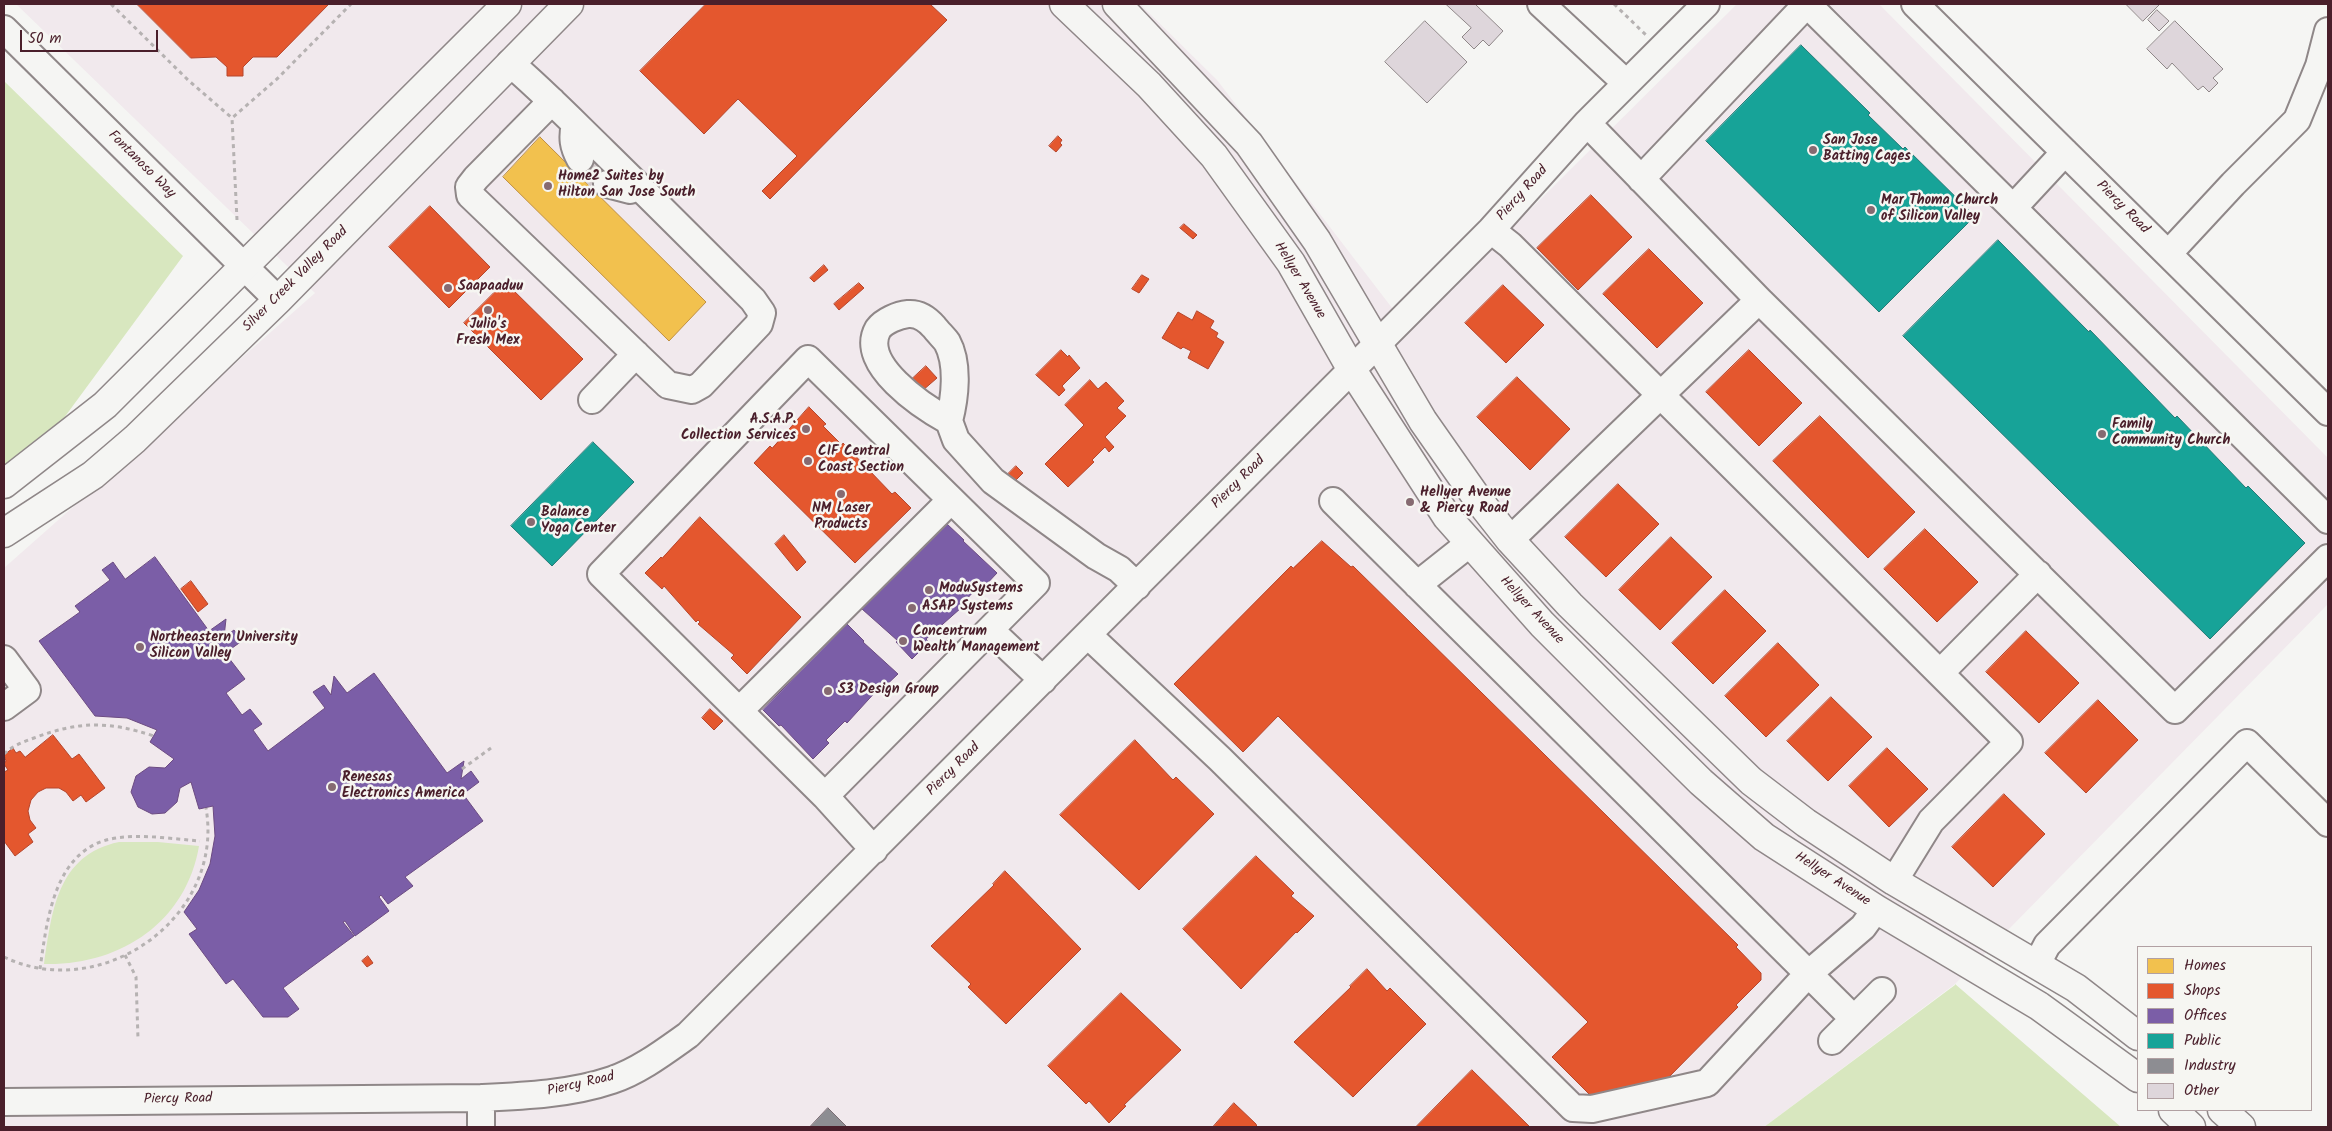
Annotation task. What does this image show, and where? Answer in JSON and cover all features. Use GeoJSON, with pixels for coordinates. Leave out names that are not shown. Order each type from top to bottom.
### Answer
{"type":"FeatureCollection","features":[{"type":"Feature","properties":{"kind":"main road"},"geometry":{"type":"LineString","coordinates":[[4,484],[105,406],[507,4]]}},
{"type":"Feature","properties":{"kind":"main road","name":"Silver Creek Valley Road"},"geometry":{"type":"LineString","coordinates":[[4,533],[93,474],[135,439],[278,300],[569,4]]}},
{"type":"Feature","properties":{"kind":"main road","name":"Hellyer Avenue"},"geometry":{"type":"LineString","coordinates":[[1064,4],[1149,85],[1214,156],[1291,263],[1352,370],[1447,517],[1542,624],[1701,782],[1764,837],[1876,909],[2039,1006],[2137,1077]]}},
{"type":"Feature","properties":{"kind":"main road"},"geometry":{"type":"LineString","coordinates":[[1117,4],[1249,144],[1317,241],[1423,421],[1477,498],[1510,540],[1570,605],[1751,780],[1806,823],[1894,881],[2076,988],[2137,1035]]}},
{"type":"Feature","properties":{"kind":"main road"},"geometry":{"type":"LineString","coordinates":[[1876,909],[1894,881]]}},
{"type":"Feature","properties":{"kind":"main road"},"geometry":{"type":"LineString","coordinates":[[2174,1111],[2191,1127]]}},
{"type":"Feature","properties":{"kind":"main road"},"geometry":{"type":"LineString","coordinates":[[2223,1111],[2241,1127]]}},
{"type":"Feature","properties":{"kind":"street"},"geometry":{"type":"LineString","coordinates":[[1541,4],[1626,83]]}},
{"type":"Feature","properties":{"kind":"street","name":"Piercy Road"},"geometry":{"type":"LineString","coordinates":[[4,1102],[481,1098],[543,1095],[612,1080],[655,1059],[688,1035],[1137,586],[1491,230],[1587,123],[1706,4]]}},
{"type":"Feature","properties":{"kind":"street"},"geometry":{"type":"LineString","coordinates":[[1641,179],[1807,4],[2328,520]]}},
{"type":"Feature","properties":{"kind":"street","name":"Piercy Road"},"geometry":{"type":"LineString","coordinates":[[1915,4],[2328,412]]}},
{"type":"Feature","properties":{"kind":"street","name":"Fontanoso Way"},"geometry":{"type":"LineString","coordinates":[[4,29],[278,300]]}},
{"type":"Feature","properties":{"kind":"street"},"geometry":{"type":"LineString","coordinates":[[2168,254],[2233,184],[2297,120],[2319,66],[2328,31]]}},
{"type":"Feature","properties":{"kind":"street"},"geometry":{"type":"LineString","coordinates":[[510,62],[552,101],[753,300],[762,313],[759,324],[701,385],[692,390],[668,385],[470,195],[469,187],[476,178],[552,101]]}},
{"type":"Feature","properties":{"kind":"street"},"geometry":{"type":"LineString","coordinates":[[1587,123],[1759,300],[2175,710],[2328,558]]}},
{"type":"Feature","properties":{"kind":"street"},"geometry":{"type":"LineString","coordinates":[[575,124],[573,143],[580,159]]}},
{"type":"Feature","properties":{"kind":"street"},"geometry":{"type":"LineString","coordinates":[[2013,208],[2065,152]]}},
{"type":"Feature","properties":{"kind":"street"},"geometry":{"type":"LineString","coordinates":[[607,184],[630,190],[639,187]]}},
{"type":"Feature","properties":{"kind":"street"},"geometry":{"type":"LineString","coordinates":[[1491,230],[1510,246],[1661,394],[2009,742],[1931,821],[1894,881]]}},
{"type":"Feature","properties":{"kind":"street"},"geometry":{"type":"LineString","coordinates":[[1510,540],[1759,300]]}},
{"type":"Feature","properties":{"kind":"street"},"geometry":{"type":"LineString","coordinates":[[592,400],[636,354]]}},
{"type":"Feature","properties":{"kind":"street"},"geometry":{"type":"LineString","coordinates":[[825,796],[1036,583],[808,359],[600,574],[825,796],[874,850]]}},
{"type":"Feature","properties":{"kind":"street"},"geometry":{"type":"LineString","coordinates":[[949,421],[956,440],[992,481],[1096,556],[1120,569],[1137,586]]}},
{"type":"Feature","properties":{"kind":"street"},"geometry":{"type":"LineString","coordinates":[[739,711],[951,500]]}},
{"type":"Feature","properties":{"kind":"street"},"geometry":{"type":"LineString","coordinates":[[1333,501],[1807,975],[1854,1019]]}},
{"type":"Feature","properties":{"kind":"street"},"geometry":{"type":"LineString","coordinates":[[1417,585],[1470,543]]}},
{"type":"Feature","properties":{"kind":"street"},"geometry":{"type":"LineString","coordinates":[[1940,673],[2038,574]]}},
{"type":"Feature","properties":{"kind":"street"},"geometry":{"type":"LineString","coordinates":[[990,630],[1043,680]]}},
{"type":"Feature","properties":{"kind":"street"},"geometry":{"type":"LineString","coordinates":[[1088,634],[1227,766],[1572,1108],[1592,1109],[1707,1084],[1807,975],[1863,927],[1876,909]]}},
{"type":"Feature","properties":{"kind":"street"},"geometry":{"type":"LineString","coordinates":[[4,659],[27,690],[4,707]]}},
{"type":"Feature","properties":{"kind":"street"},"geometry":{"type":"LineString","coordinates":[[2037,964],[2047,945],[2247,743],[2328,823]]}},
{"type":"Feature","properties":{"kind":"street"},"geometry":{"type":"LineString","coordinates":[[1832,1041],[1882,991]]}},
{"type":"Feature","properties":{"kind":"street"},"geometry":{"type":"LineString","coordinates":[[481,1098],[481,1127]]}},
{"type":"Feature","properties":{"kind":"path"},"geometry":{"type":"LineString","coordinates":[[111,4],[188,80],[232,118],[237,220]]}},
{"type":"Feature","properties":{"kind":"path"},"geometry":{"type":"LineString","coordinates":[[232,118],[278,78],[351,4]]}},
{"type":"Feature","properties":{"kind":"path"},"geometry":{"type":"LineString","coordinates":[[1614,4],[1660,49]]}},
{"type":"Feature","properties":{"kind":"path"},"geometry":{"type":"LineString","coordinates":[[4,754],[20,743],[62,728],[104,724],[130,728],[154,736]]}},
{"type":"Feature","properties":{"kind":"path"},"geometry":{"type":"LineString","coordinates":[[462,769],[491,748]]}},
{"type":"Feature","properties":{"kind":"path"},"geometry":{"type":"LineString","coordinates":[[4,957],[40,969],[62,971],[86,969],[125,955],[150,940],[183,908],[204,868],[209,846],[210,828],[206,808]]}},
{"type":"Feature","properties":{"kind":"path"},"geometry":{"type":"LineString","coordinates":[[40,969],[52,903],[65,872],[84,853],[98,843],[116,838],[200,841]]}},
{"type":"Feature","properties":{"kind":"path"},"geometry":{"type":"LineString","coordinates":[[125,955],[136,976],[138,1039]]}},
{"type":"Feature","properties":{"kind":"shaded area"},"geometry":{"type":"Polygon","coordinates":[[[16,4],[1140,4],[1217,80],[1409,330],[1737,4],[1879,4],[2328,458],[2328,604],[1955,984],[1764,1127],[4,1127],[4,568],[315,293],[16,4]]]}},
{"type":"Feature","properties":{"kind":"green space"},"geometry":{"type":"Polygon","coordinates":[[[4,81],[183,256],[36,456],[4,470],[4,81]]]}},
{"type":"Feature","properties":{"kind":"green space"},"geometry":{"type":"Polygon","coordinates":[[[119,842],[158,842],[199,846],[192,873],[180,897],[164,918],[145,935],[123,948],[98,957],[72,963],[44,964],[50,924],[55,906],[61,888],[70,872],[82,859],[98,849],[119,842]]]}},
{"type":"Feature","properties":{"kind":"green space"},"geometry":{"type":"Polygon","coordinates":[[[1955,985],[2121,1127],[1764,1127],[1955,985]]]}},
{"type":"Feature","properties":{"kind":"building: Homes"},"geometry":{"type":"Polygon","coordinates":[[[540,137],[706,302],[669,341],[503,177],[540,137]]]}},
{"type":"Feature","properties":{"kind":"building: Shops"},"geometry":{"type":"Polygon","coordinates":[[[137,4],[329,4],[277,57],[253,57],[243,67],[243,76],[227,76],[227,67],[216,57],[191,58],[137,4]]]}},
{"type":"Feature","properties":{"kind":"building: Shops"},"geometry":{"type":"Polygon","coordinates":[[[706,4],[930,4],[947,20],[770,199],[762,191],[797,156],[738,99],[704,134],[640,71],[706,4]]]}},
{"type":"Feature","properties":{"kind":"building: Shops"},"geometry":{"type":"Polygon","coordinates":[[[1058,136],[1062,140],[1060,143],[1062,145],[1056,152],[1049,146],[1058,136]]]}},
{"type":"Feature","properties":{"kind":"building: Shops"},"geometry":{"type":"Polygon","coordinates":[[[1591,195],[1632,237],[1578,290],[1537,248],[1591,195]]]}},
{"type":"Feature","properties":{"kind":"building: Shops"},"geometry":{"type":"Polygon","coordinates":[[[430,206],[490,267],[449,308],[389,247],[430,206]]]}},
{"type":"Feature","properties":{"kind":"building: Shops"},"geometry":{"type":"Polygon","coordinates":[[[1184,224],[1197,235],[1193,239],[1180,228],[1184,224]]]}},
{"type":"Feature","properties":{"kind":"building: Shops"},"geometry":{"type":"Polygon","coordinates":[[[1649,249],[1703,303],[1657,348],[1603,294],[1649,249]]]}},
{"type":"Feature","properties":{"kind":"building: Shops"},"geometry":{"type":"Polygon","coordinates":[[[824,265],[828,270],[814,282],[810,278],[824,265]]]}},
{"type":"Feature","properties":{"kind":"building: Shops"},"geometry":{"type":"Polygon","coordinates":[[[1142,275],[1149,279],[1139,293],[1132,289],[1142,275]]]}},
{"type":"Feature","properties":{"kind":"building: Shops"},"geometry":{"type":"Polygon","coordinates":[[[505,282],[583,359],[541,400],[464,323],[505,282]]]}},
{"type":"Feature","properties":{"kind":"building: Shops"},"geometry":{"type":"Polygon","coordinates":[[[859,283],[864,288],[839,310],[834,304],[859,283]]]}},
{"type":"Feature","properties":{"kind":"building: Shops"},"geometry":{"type":"Polygon","coordinates":[[[1503,285],[1544,325],[1506,363],[1465,323],[1503,285]]]}},
{"type":"Feature","properties":{"kind":"building: Shops"},"geometry":{"type":"Polygon","coordinates":[[[1197,311],[1214,321],[1210,328],[1218,333],[1216,337],[1224,342],[1208,369],[1188,358],[1191,351],[1183,347],[1181,349],[1162,338],[1178,312],[1192,320],[1197,311]]]}},
{"type":"Feature","properties":{"kind":"building: Shops"},"geometry":{"type":"Polygon","coordinates":[[[1061,350],[1068,357],[1069,355],[1080,368],[1062,386],[1065,390],[1059,396],[1036,375],[1061,350]]]}},
{"type":"Feature","properties":{"kind":"building: Shops"},"geometry":{"type":"Polygon","coordinates":[[[1749,350],[1802,403],[1759,446],[1706,392],[1749,350]]]}},
{"type":"Feature","properties":{"kind":"building: Shops"},"geometry":{"type":"Polygon","coordinates":[[[926,366],[937,378],[922,391],[911,380],[926,366]]]}},
{"type":"Feature","properties":{"kind":"building: Shops"},"geometry":{"type":"Polygon","coordinates":[[[1517,377],[1570,429],[1530,470],[1477,417],[1517,377]]]}},
{"type":"Feature","properties":{"kind":"building: Shops"},"geometry":{"type":"Polygon","coordinates":[[[1090,380],[1098,389],[1106,382],[1124,401],[1117,408],[1126,416],[1105,437],[1114,447],[1109,452],[1105,447],[1092,460],[1094,462],[1068,487],[1045,464],[1084,425],[1065,405],[1090,380]]]}},
{"type":"Feature","properties":{"kind":"building: Shops"},"geometry":{"type":"Polygon","coordinates":[[[809,407],[826,424],[823,426],[842,445],[843,443],[892,494],[895,492],[911,508],[855,563],[754,463],[770,446],[772,448],[809,407]]]}},
{"type":"Feature","properties":{"kind":"building: Shops"},"geometry":{"type":"Polygon","coordinates":[[[1820,416],[1915,512],[1868,558],[1773,461],[1820,416]]]}},
{"type":"Feature","properties":{"kind":"building: Shops"},"geometry":{"type":"Polygon","coordinates":[[[1016,466],[1023,473],[1012,484],[1005,477],[1016,466]]]}},
{"type":"Feature","properties":{"kind":"building: Shops"},"geometry":{"type":"Polygon","coordinates":[[[1618,484],[1659,524],[1606,577],[1565,537],[1618,484]]]}},
{"type":"Feature","properties":{"kind":"building: Shops"},"geometry":{"type":"Polygon","coordinates":[[[700,517],[801,617],[747,674],[731,658],[734,655],[698,624],[700,622],[698,620],[696,622],[664,586],[662,589],[645,573],[662,558],[700,517]]]}},
{"type":"Feature","properties":{"kind":"building: Shops"},"geometry":{"type":"Polygon","coordinates":[[[1925,529],[1978,582],[1937,622],[1884,569],[1925,529]]]}},
{"type":"Feature","properties":{"kind":"building: Shops"},"geometry":{"type":"Polygon","coordinates":[[[784,535],[806,562],[797,571],[775,544],[784,535]]]}},
{"type":"Feature","properties":{"kind":"building: Shops"},"geometry":{"type":"Polygon","coordinates":[[[1671,537],[1712,577],[1660,630],[1619,590],[1671,537]]]}},
{"type":"Feature","properties":{"kind":"building: Shops"},"geometry":{"type":"Polygon","coordinates":[[[1322,541],[1351,567],[1353,566],[1738,945],[1736,947],[1761,973],[1761,980],[1736,1005],[1738,1007],[1666,1080],[1591,1096],[1552,1057],[1588,1022],[1278,716],[1243,752],[1174,684],[1291,566],[1293,568],[1322,541]]]}},
{"type":"Feature","properties":{"kind":"building: Shops"},"geometry":{"type":"Polygon","coordinates":[[[191,581],[208,604],[198,612],[181,589],[191,581]]]}},
{"type":"Feature","properties":{"kind":"building: Shops"},"geometry":{"type":"Polygon","coordinates":[[[1725,590],[1766,631],[1713,684],[1672,643],[1725,590]]]}},
{"type":"Feature","properties":{"kind":"building: Shops"},"geometry":{"type":"Polygon","coordinates":[[[2026,631],[2079,683],[2039,723],[1986,672],[2026,631]]]}},
{"type":"Feature","properties":{"kind":"building: Shops"},"geometry":{"type":"Polygon","coordinates":[[[1778,643],[1819,685],[1766,737],[1725,696],[1778,643]]]}},
{"type":"Feature","properties":{"kind":"building: Shops"},"geometry":{"type":"Polygon","coordinates":[[[1831,697],[1872,737],[1828,781],[1787,741],[1831,697]]]}},
{"type":"Feature","properties":{"kind":"building: Shops"},"geometry":{"type":"Polygon","coordinates":[[[2098,700],[2138,740],[2086,793],[2045,753],[2098,700]]]}},
{"type":"Feature","properties":{"kind":"building: Shops"},"geometry":{"type":"Polygon","coordinates":[[[710,709],[723,721],[714,730],[702,718],[710,709]]]}},
{"type":"Feature","properties":{"kind":"building: Shops"},"geometry":{"type":"Polygon","coordinates":[[[53,735],[72,759],[79,754],[105,788],[86,802],[81,795],[73,801],[66,792],[59,788],[46,788],[38,792],[31,800],[28,811],[30,820],[36,828],[28,834],[33,842],[15,856],[4,841],[4,772],[8,770],[4,764],[6,761],[4,755],[13,748],[16,753],[20,751],[25,757],[53,735]]]}},
{"type":"Feature","properties":{"kind":"building: Shops"},"geometry":{"type":"Polygon","coordinates":[[[1135,740],[1173,780],[1176,777],[1214,814],[1139,890],[1060,815],[1135,740]]]}},
{"type":"Feature","properties":{"kind":"building: Shops"},"geometry":{"type":"Polygon","coordinates":[[[1887,748],[1928,789],[1889,827],[1849,786],[1887,748]]]}},
{"type":"Feature","properties":{"kind":"building: Shops"},"geometry":{"type":"Polygon","coordinates":[[[2004,794],[2045,834],[1993,887],[1952,847],[2004,794]]]}},
{"type":"Feature","properties":{"kind":"building: Shops"},"geometry":{"type":"Polygon","coordinates":[[[1256,856],[1294,893],[1291,896],[1314,916],[1241,989],[1183,929],[1256,856]]]}},
{"type":"Feature","properties":{"kind":"building: Shops"},"geometry":{"type":"Polygon","coordinates":[[[1005,871],[1081,949],[1006,1024],[968,987],[971,984],[931,946],[994,885],[1005,871]]]}},
{"type":"Feature","properties":{"kind":"building: Shops"},"geometry":{"type":"Polygon","coordinates":[[[368,956],[373,963],[367,967],[362,961],[368,956]]]}},
{"type":"Feature","properties":{"kind":"building: Shops"},"geometry":{"type":"Polygon","coordinates":[[[1367,969],[1387,991],[1390,988],[1426,1024],[1353,1097],[1294,1042],[1367,969]]]}},
{"type":"Feature","properties":{"kind":"building: Shops"},"geometry":{"type":"Polygon","coordinates":[[[1121,993],[1181,1050],[1124,1105],[1126,1106],[1109,1123],[1089,1101],[1086,1104],[1048,1066],[1121,993]]]}},
{"type":"Feature","properties":{"kind":"building: Shops"},"geometry":{"type":"Polygon","coordinates":[[[1472,1070],[1530,1127],[1416,1127],[1472,1070]]]}},
{"type":"Feature","properties":{"kind":"building: Shops"},"geometry":{"type":"Polygon","coordinates":[[[1234,1103],[1256,1124],[1257,1127],[1213,1127],[1234,1103]]]}},
{"type":"Feature","properties":{"kind":"building: Offices"},"geometry":{"type":"Polygon","coordinates":[[[947,524],[997,573],[981,590],[978,587],[960,606],[961,608],[926,639],[929,642],[912,659],[896,642],[898,641],[862,609],[947,524]]]}},
{"type":"Feature","properties":{"kind":"building: Offices","name":"Renesas Electronics America"},"geometry":{"type":"Polygon","coordinates":[[[155,557],[209,631],[226,619],[224,637],[234,630],[242,641],[225,653],[245,679],[226,693],[242,715],[250,709],[262,724],[253,730],[268,751],[325,708],[313,692],[324,685],[331,695],[334,676],[347,693],[374,673],[447,773],[464,761],[461,779],[471,771],[479,782],[463,794],[483,821],[405,877],[413,886],[388,904],[381,895],[379,897],[389,911],[355,936],[345,921],[343,922],[354,936],[283,988],[299,1009],[288,1017],[263,1017],[233,979],[226,984],[189,934],[197,929],[184,912],[199,890],[210,864],[215,836],[213,806],[199,809],[191,782],[180,788],[177,802],[165,813],[152,814],[138,807],[131,792],[136,776],[149,767],[165,768],[174,759],[150,742],[157,730],[127,718],[95,716],[39,641],[80,612],[75,606],[110,580],[102,570],[113,562],[125,579],[155,557]]]}},
{"type":"Feature","properties":{"kind":"building: Offices"},"geometry":{"type":"Polygon","coordinates":[[[847,624],[863,642],[898,674],[881,690],[879,688],[847,723],[845,721],[826,740],[829,743],[813,759],[781,725],[779,726],[763,710],[847,624]]]}},
{"type":"Feature","properties":{"kind":"building: Public"},"geometry":{"type":"Polygon","coordinates":[[[1801,45],[1870,113],[1868,115],[1903,149],[1905,147],[1975,216],[1879,312],[1706,141],[1801,45]]]}},
{"type":"Feature","properties":{"kind":"building: Public"},"geometry":{"type":"Polygon","coordinates":[[[1998,240],[2089,332],[2090,330],[2175,418],[2177,416],[2246,488],[2248,486],[2305,543],[2210,639],[1903,336],[1998,240]]]}},
{"type":"Feature","properties":{"kind":"building: Public"},"geometry":{"type":"Polygon","coordinates":[[[593,442],[634,482],[552,566],[511,526],[593,442]]]}},
{"type":"Feature","properties":{"kind":"building: Industry"},"geometry":{"type":"Polygon","coordinates":[[[828,1108],[847,1127],[810,1127],[828,1108]]]}},
{"type":"Feature","properties":{"kind":"building: Other"},"geometry":{"type":"Polygon","coordinates":[[[1446,4],[1475,4],[1503,31],[1489,46],[1483,40],[1474,49],[1462,37],[1471,28],[1446,4]]]}},
{"type":"Feature","properties":{"kind":"building: Other"},"geometry":{"type":"Polygon","coordinates":[[[2126,4],[2157,4],[2159,5],[2143,21],[2126,4]]]}},
{"type":"Feature","properties":{"kind":"building: Other"},"geometry":{"type":"Polygon","coordinates":[[[2157,10],[2169,21],[2159,31],[2148,20],[2157,10]]]}},
{"type":"Feature","properties":{"kind":"building: Other"},"geometry":{"type":"Polygon","coordinates":[[[1425,21],[1467,62],[1427,103],[1385,62],[1425,21]]]}},
{"type":"Feature","properties":{"kind":"building: Other"},"geometry":{"type":"Polygon","coordinates":[[[2175,21],[2223,69],[2213,78],[2218,83],[2209,92],[2203,86],[2198,90],[2172,63],[2167,69],[2147,49],[2175,21]]]}},
{"type":"Feature","properties":{"kind":"tunnel"},"geometry":{"type":"LineString","coordinates":[[580,159],[607,184]]}},
{"type":"Feature","properties":{"kind":"place","name":"San Jose Batting Cages"},"geometry":{"type":"Point","coordinates":[1813,150]}},
{"type":"Feature","properties":{"kind":"place","name":"Home2 Suites by Hilton San Jose South"},"geometry":{"type":"Point","coordinates":[548,186]}},
{"type":"Feature","properties":{"kind":"place","name":"Mar Thoma Church of Silicon Valley"},"geometry":{"type":"Point","coordinates":[1871,210]}},
{"type":"Feature","properties":{"kind":"place","name":"Saapaaduu"},"geometry":{"type":"Point","coordinates":[448,288]}},
{"type":"Feature","properties":{"kind":"place","name":"Julio's Fresh Mex"},"geometry":{"type":"Point","coordinates":[488,310]}},
{"type":"Feature","properties":{"kind":"place","name":"A.S.A.P. Collection Services"},"geometry":{"type":"Point","coordinates":[806,429]}},
{"type":"Feature","properties":{"kind":"place","name":"Family Community Church"},"geometry":{"type":"Point","coordinates":[2102,434]}},
{"type":"Feature","properties":{"kind":"place","name":"CIF Central Coast Section"},"geometry":{"type":"Point","coordinates":[808,461]}},
{"type":"Feature","properties":{"kind":"place","name":"NM Laser Products"},"geometry":{"type":"Point","coordinates":[841,494]}},
{"type":"Feature","properties":{"kind":"place","name":"Hellyer Avenue & Piercy Road"},"geometry":{"type":"Point","coordinates":[1410,502]}},
{"type":"Feature","properties":{"kind":"place","name":"Balance Yoga Center"},"geometry":{"type":"Point","coordinates":[531,522]}},
{"type":"Feature","properties":{"kind":"place","name":"ModuSystems"},"geometry":{"type":"Point","coordinates":[929,590]}},
{"type":"Feature","properties":{"kind":"place","name":"ASAP Systems"},"geometry":{"type":"Point","coordinates":[912,608]}},
{"type":"Feature","properties":{"kind":"place","name":"Concentrum Wealth Management"},"geometry":{"type":"Point","coordinates":[903,641]}},
{"type":"Feature","properties":{"kind":"place","name":"Northeastern University Silicon Valley"},"geometry":{"type":"Point","coordinates":[140,647]}},
{"type":"Feature","properties":{"kind":"place","name":"S3 Design Group"},"geometry":{"type":"Point","coordinates":[828,691]}},
{"type":"Feature","properties":{"kind":"place","name":"Renesas Electronics America"},"geometry":{"type":"Point","coordinates":[332,787]}}]}
